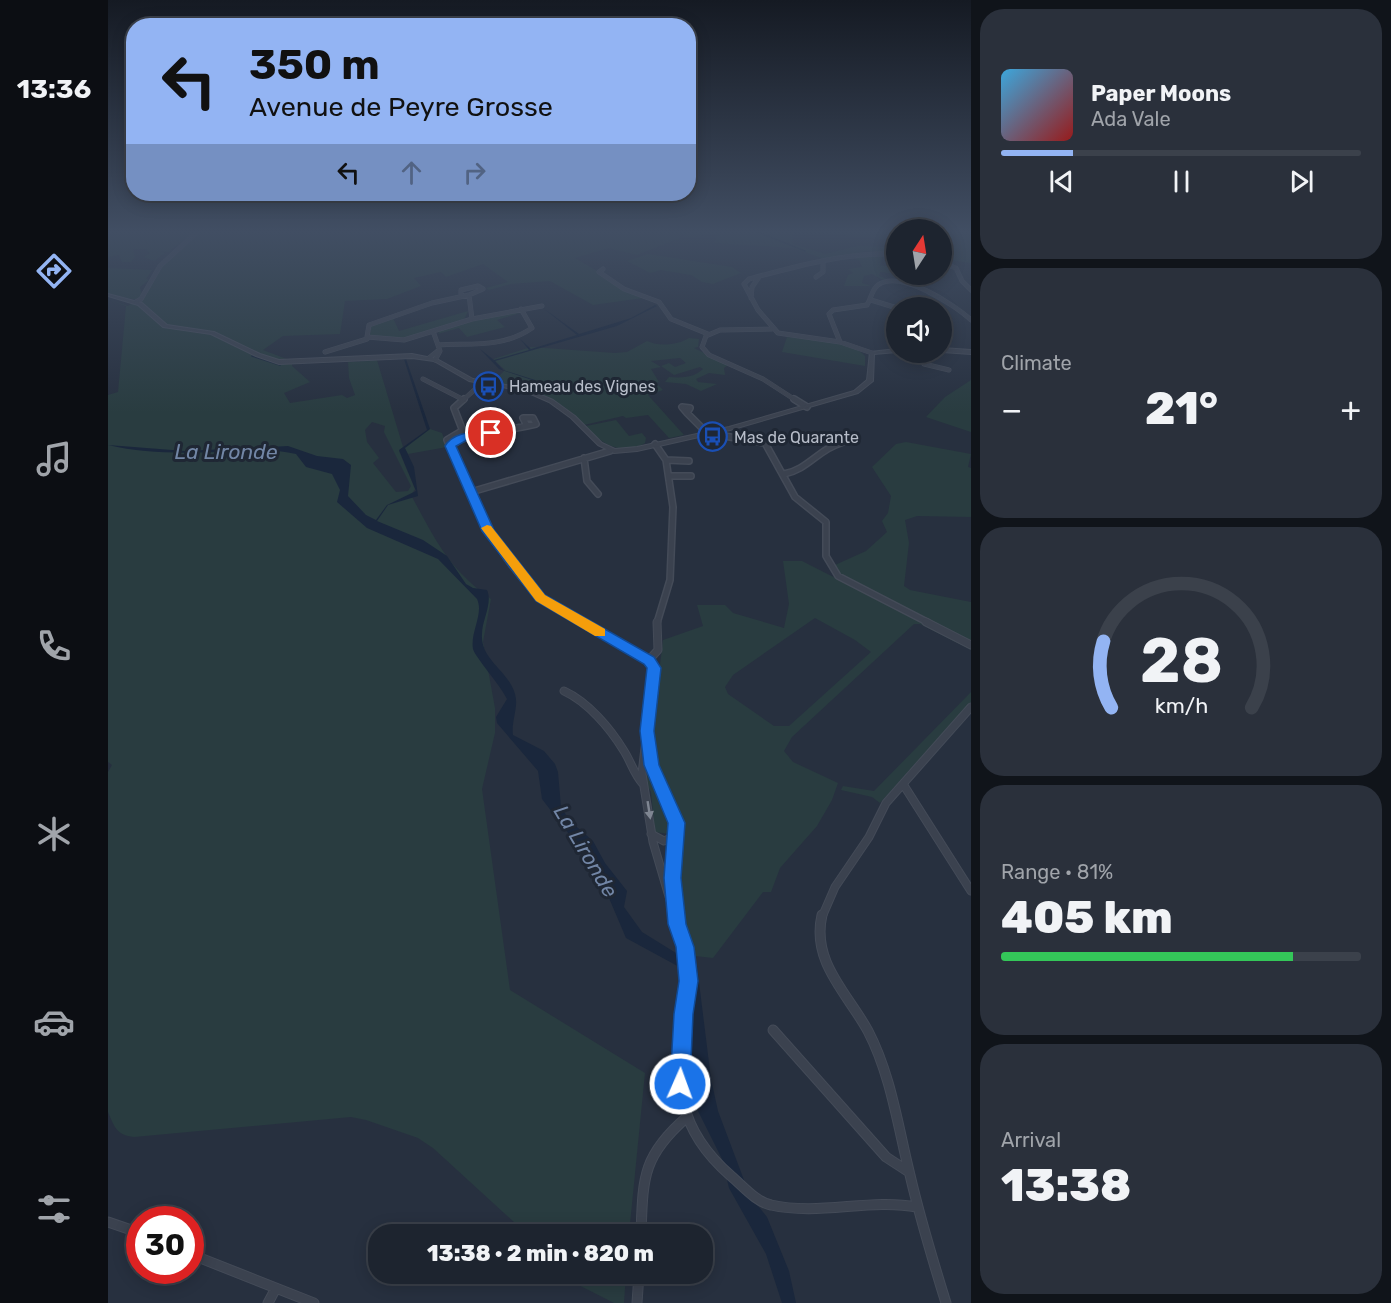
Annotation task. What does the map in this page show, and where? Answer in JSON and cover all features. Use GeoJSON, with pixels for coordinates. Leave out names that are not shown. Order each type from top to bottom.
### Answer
{"type":"FeatureCollection","features":[{"type":"Feature","properties":{"kind":"street"},"geometry":{"type":"LineString","coordinates":[[136,302],[145,292]]}},
{"type":"Feature","properties":{"kind":"street"},"geometry":{"type":"LineString","coordinates":[[368,339],[368,325],[462,294],[470,295],[477,292]]}},
{"type":"Feature","properties":{"kind":"street"},"geometry":{"type":"LineString","coordinates":[[632,292],[659,302],[671,319],[708,334],[723,330],[772,328]]}},
{"type":"Feature","properties":{"kind":"street"},"geometry":{"type":"LineString","coordinates":[[746,292],[772,328],[782,334],[840,342],[872,353],[886,352]]}},
{"type":"Feature","properties":{"kind":"street"},"geometry":{"type":"LineString","coordinates":[[751,298],[752,292]]}},
{"type":"Feature","properties":{"kind":"street"},"geometry":{"type":"LineString","coordinates":[[840,342],[829,314],[833,310],[864,306],[871,300],[875,292]]}},
{"type":"Feature","properties":{"kind":"street"},"geometry":{"type":"LineString","coordinates":[[927,292],[946,299],[971,320]]}},
{"type":"Feature","properties":{"kind":"street"},"geometry":{"type":"LineString","coordinates":[[108,295],[136,302],[165,326],[212,333],[249,351],[284,363],[412,356],[432,359],[468,378],[482,383],[525,390],[554,403],[610,451]]}},
{"type":"Feature","properties":{"kind":"street"},"geometry":{"type":"LineString","coordinates":[[470,295],[472,319]]}},
{"type":"Feature","properties":{"kind":"street"},"geometry":{"type":"LineString","coordinates":[[871,300],[886,303]]}},
{"type":"Feature","properties":{"kind":"street"},"geometry":{"type":"LineString","coordinates":[[325,352],[368,339],[401,340],[472,319],[542,306]]}},
{"type":"Feature","properties":{"kind":"street"},"geometry":{"type":"LineString","coordinates":[[438,348],[485,347],[518,338],[532,328],[521,309]]}},
{"type":"Feature","properties":{"kind":"street"},"geometry":{"type":"LineString","coordinates":[[432,359],[439,357],[433,331]]}},
{"type":"Feature","properties":{"kind":"street"},"geometry":{"type":"LineString","coordinates":[[708,334],[702,343],[705,352],[763,379],[807,407]]}},
{"type":"Feature","properties":{"kind":"street"},"geometry":{"type":"LineString","coordinates":[[952,351],[971,352]]}},
{"type":"Feature","properties":{"kind":"street"},"geometry":{"type":"LineString","coordinates":[[471,492],[610,451],[623,451],[707,433],[807,407],[866,387],[870,381],[872,353]]}},
{"type":"Feature","properties":{"kind":"street"},"geometry":{"type":"LineString","coordinates":[[923,363],[949,370]]}},
{"type":"Feature","properties":{"kind":"street"},"geometry":{"type":"LineString","coordinates":[[423,379],[464,400]]}},
{"type":"Feature","properties":{"kind":"street"},"geometry":{"type":"LineString","coordinates":[[454,408],[482,383]]}},
{"type":"Feature","properties":{"kind":"street"},"geometry":{"type":"LineString","coordinates":[[448,393],[466,436]]}},
{"type":"Feature","properties":{"kind":"street"},"geometry":{"type":"LineString","coordinates":[[687,413],[707,433],[725,438],[762,442],[774,455],[795,497],[826,522],[826,556],[838,576],[971,645]]}},
{"type":"Feature","properties":{"kind":"street"},"geometry":{"type":"LineString","coordinates":[[452,444],[466,436],[527,426]]}},
{"type":"Feature","properties":{"kind":"street"},"geometry":{"type":"LineString","coordinates":[[462,431],[447,440],[452,444],[488,531],[541,598],[649,660],[654,668],[642,761],[643,784],[651,834],[686,955],[688,981],[683,1021],[680,1093],[687,1117],[717,1161],[750,1192],[778,1208],[814,1209],[895,1203],[917,1207]]}},
{"type":"Feature","properties":{"kind":"street"},"geometry":{"type":"LineString","coordinates":[[783,474],[796,472],[822,449],[841,443]]}},
{"type":"Feature","properties":{"kind":"street"},"geometry":{"type":"LineString","coordinates":[[649,660],[658,650],[657,621],[670,580],[673,507],[666,460],[655,444]]}},
{"type":"Feature","properties":{"kind":"street"},"geometry":{"type":"LineString","coordinates":[[584,458],[587,481],[598,494]]}},
{"type":"Feature","properties":{"kind":"street"},"geometry":{"type":"LineString","coordinates":[[666,460],[689,461]]}},
{"type":"Feature","properties":{"kind":"street"},"geometry":{"type":"LineString","coordinates":[[669,476],[690,476]]}},
{"type":"Feature","properties":{"kind":"street"},"geometry":{"type":"LineString","coordinates":[[564,691],[576,697],[606,729],[625,752],[632,773],[643,784]]}},
{"type":"Feature","properties":{"kind":"street"},"geometry":{"type":"LineString","coordinates":[[946,1303],[917,1207],[883,1063],[867,1029],[832,978],[823,951],[820,924],[824,908],[835,887],[869,837],[886,803],[971,707]]}},
{"type":"Feature","properties":{"kind":"street"},"geometry":{"type":"LineString","coordinates":[[647,731],[652,765],[676,823],[673,878],[677,924]]}},
{"type":"Feature","properties":{"kind":"street"},"geometry":{"type":"LineString","coordinates":[[903,784],[971,891]]}},
{"type":"Feature","properties":{"kind":"street"},"geometry":{"type":"LineString","coordinates":[[651,834],[664,841],[677,835]]}},
{"type":"Feature","properties":{"kind":"street"},"geometry":{"type":"LineString","coordinates":[[773,1030],[886,1157],[909,1172]]}},
{"type":"Feature","properties":{"kind":"street"},"geometry":{"type":"LineString","coordinates":[[641,1224],[643,1183],[650,1157],[664,1135],[687,1117]]}},
{"type":"Feature","properties":{"kind":"street"},"geometry":{"type":"LineString","coordinates":[[108,1222],[126,1228]]}},
{"type":"Feature","properties":{"kind":"street"},"geometry":{"type":"LineString","coordinates":[[204,1260],[314,1303]]}},
{"type":"Feature","properties":{"kind":"street"},"geometry":{"type":"LineString","coordinates":[[637,1303],[638,1284]]}},
{"type":"Feature","properties":{"kind":"street"},"geometry":{"type":"LineString","coordinates":[[268,1303],[276,1288]]}},
{"type":"Feature","properties":{"kind":"green space"},"geometry":{"type":"Polygon","coordinates":[[[108,292],[141,292],[142,294],[144,292],[406,292],[387,299],[345,301],[340,334],[283,336],[263,350],[292,361],[292,366],[310,382],[284,393],[290,403],[342,395],[347,398],[355,395],[349,378],[348,362],[377,360],[403,447],[399,451],[415,489],[411,495],[453,565],[476,588],[491,599],[483,642],[495,708],[495,733],[482,789],[510,990],[645,1073],[630,1224],[516,1224],[433,1148],[418,1138],[351,1117],[134,1137],[119,1132],[112,1122],[108,1112],[108,772],[112,765],[108,762],[108,395],[118,392],[126,306],[108,299],[128,306],[137,300],[108,294],[108,292]],[[372,422],[365,430],[367,442],[379,458],[373,463],[396,492],[408,491],[411,486],[384,432],[385,426],[372,422]]]}},
{"type":"Feature","properties":{"kind":"green space"},"geometry":{"type":"Polygon","coordinates":[[[569,292],[632,292],[643,298],[593,305],[569,292]]]}},
{"type":"Feature","properties":{"kind":"green space"},"geometry":{"type":"Polygon","coordinates":[[[468,311],[464,320],[404,338],[370,336],[371,326],[393,318],[399,331],[468,311]]]}},
{"type":"Feature","properties":{"kind":"green space"},"geometry":{"type":"Polygon","coordinates":[[[519,312],[497,320],[505,327],[467,337],[459,328],[438,334],[441,330],[480,319],[519,312]]]}},
{"type":"Feature","properties":{"kind":"green space"},"geometry":{"type":"Polygon","coordinates":[[[787,337],[829,341],[849,346],[865,356],[865,366],[782,352],[787,337]]]}},
{"type":"Feature","properties":{"kind":"green space"},"geometry":{"type":"Polygon","coordinates":[[[689,338],[699,339],[698,347],[694,348],[728,365],[724,368],[725,375],[709,373],[696,379],[698,382],[717,384],[701,391],[686,384],[665,382],[669,377],[691,376],[703,369],[700,367],[674,375],[661,366],[669,363],[675,367],[686,363],[680,358],[651,361],[661,367],[651,369],[659,382],[656,383],[663,390],[648,395],[684,435],[669,438],[648,415],[626,418],[623,416],[584,425],[565,407],[554,401],[531,391],[493,382],[505,370],[493,359],[531,347],[615,353],[627,352],[647,341],[668,344],[689,338]]]}},
{"type":"Feature","properties":{"kind":"green space"},"geometry":{"type":"Polygon","coordinates":[[[971,380],[971,432],[926,417],[945,397],[971,380]]]}},
{"type":"Feature","properties":{"kind":"green space"},"geometry":{"type":"Polygon","coordinates":[[[616,420],[629,436],[642,433],[646,438],[645,443],[637,447],[620,449],[605,443],[586,426],[616,420]]]}},
{"type":"Feature","properties":{"kind":"green space"},"geometry":{"type":"Polygon","coordinates":[[[430,429],[442,433],[447,447],[408,454],[404,448],[430,429]]]}},
{"type":"Feature","properties":{"kind":"green space"},"geometry":{"type":"Polygon","coordinates":[[[906,442],[971,454],[968,467],[971,468],[971,517],[917,516],[905,520],[909,543],[904,586],[910,590],[971,602],[971,644],[839,575],[839,570],[835,565],[866,551],[887,532],[882,521],[888,513],[891,496],[872,467],[896,444],[906,442]]]}},
{"type":"Feature","properties":{"kind":"green space"},"geometry":{"type":"Polygon","coordinates":[[[783,561],[802,561],[971,647],[971,650],[920,624],[914,624],[792,737],[784,751],[793,762],[838,783],[832,800],[817,826],[780,868],[771,892],[763,892],[713,958],[686,955],[679,925],[676,895],[677,835],[655,832],[651,792],[639,773],[639,761],[651,738],[663,640],[703,626],[697,605],[725,605],[733,613],[784,628],[789,604],[783,561]],[[815,618],[733,675],[725,687],[728,694],[774,726],[789,726],[871,652],[855,640],[815,618]]]}},
{"type":"Feature","properties":{"kind":"green space"},"geometry":{"type":"Polygon","coordinates":[[[971,692],[971,702],[880,803],[872,797],[841,790],[843,786],[874,791],[971,692]]]}},
{"type":"Feature","properties":{"kind":"green space"},"geometry":{"type":"Polygon","coordinates":[[[577,1284],[625,1284],[624,1303],[614,1303],[577,1284]]]}},
{"type":"Feature","properties":{"kind":"water"},"geometry":{"type":"Polygon","coordinates":[[[657,306],[617,326],[495,361],[503,370],[535,380],[546,391],[544,394],[535,381],[499,369],[480,349],[494,360],[529,350],[520,339],[531,349],[577,335],[543,308],[579,334],[631,318],[657,306]]]}},
{"type":"Feature","properties":{"kind":"water","name":"La Lironde"},"geometry":{"type":"Polygon","coordinates":[[[404,359],[406,359],[430,429],[405,448],[414,467],[418,496],[388,505],[377,521],[423,540],[447,556],[466,584],[473,588],[487,590],[489,600],[482,629],[483,643],[485,651],[512,686],[515,694],[513,735],[544,751],[555,764],[558,772],[561,807],[570,821],[593,841],[605,863],[627,891],[624,907],[642,932],[697,966],[711,1079],[718,1111],[750,1196],[767,1217],[789,1271],[796,1303],[782,1303],[766,1254],[729,1188],[722,1159],[696,1107],[690,1048],[692,978],[683,969],[626,938],[603,884],[585,855],[542,799],[538,771],[497,723],[496,717],[507,699],[473,649],[473,636],[479,611],[477,599],[438,559],[367,528],[337,502],[340,490],[332,474],[306,467],[296,454],[267,450],[163,452],[108,445],[185,451],[288,446],[317,456],[343,459],[351,465],[348,496],[366,515],[376,520],[387,505],[416,491],[399,450],[427,430],[404,359]]]}},
{"type":"Feature","properties":{"kind":"waterway"},"geometry":{"type":"LineString","coordinates":[[252,356],[280,365]]}},
{"type":"Feature","properties":{"kind":"slow traffic"},"geometry":{"type":"LineString","coordinates":[[487,528],[541,598],[600,632]]}},
{"type":"Feature","properties":{"kind":"place","name":"Hameau des Vignes"},"geometry":{"type":"Point","coordinates":[488,386]}},
{"type":"Feature","properties":{"kind":"place","name":"Mas de Quarante"},"geometry":{"type":"Point","coordinates":[713,437]}},
{"type":"Feature","properties":{"kind":"route"},"geometry":{"type":"LineString","coordinates":[[491,433],[474,437],[466,436],[453,442],[451,446],[488,531],[541,598],[649,660],[654,668],[647,731],[652,765],[662,784],[676,823],[673,878],[677,924],[685,947],[688,981],[680,1084]]}}]}
